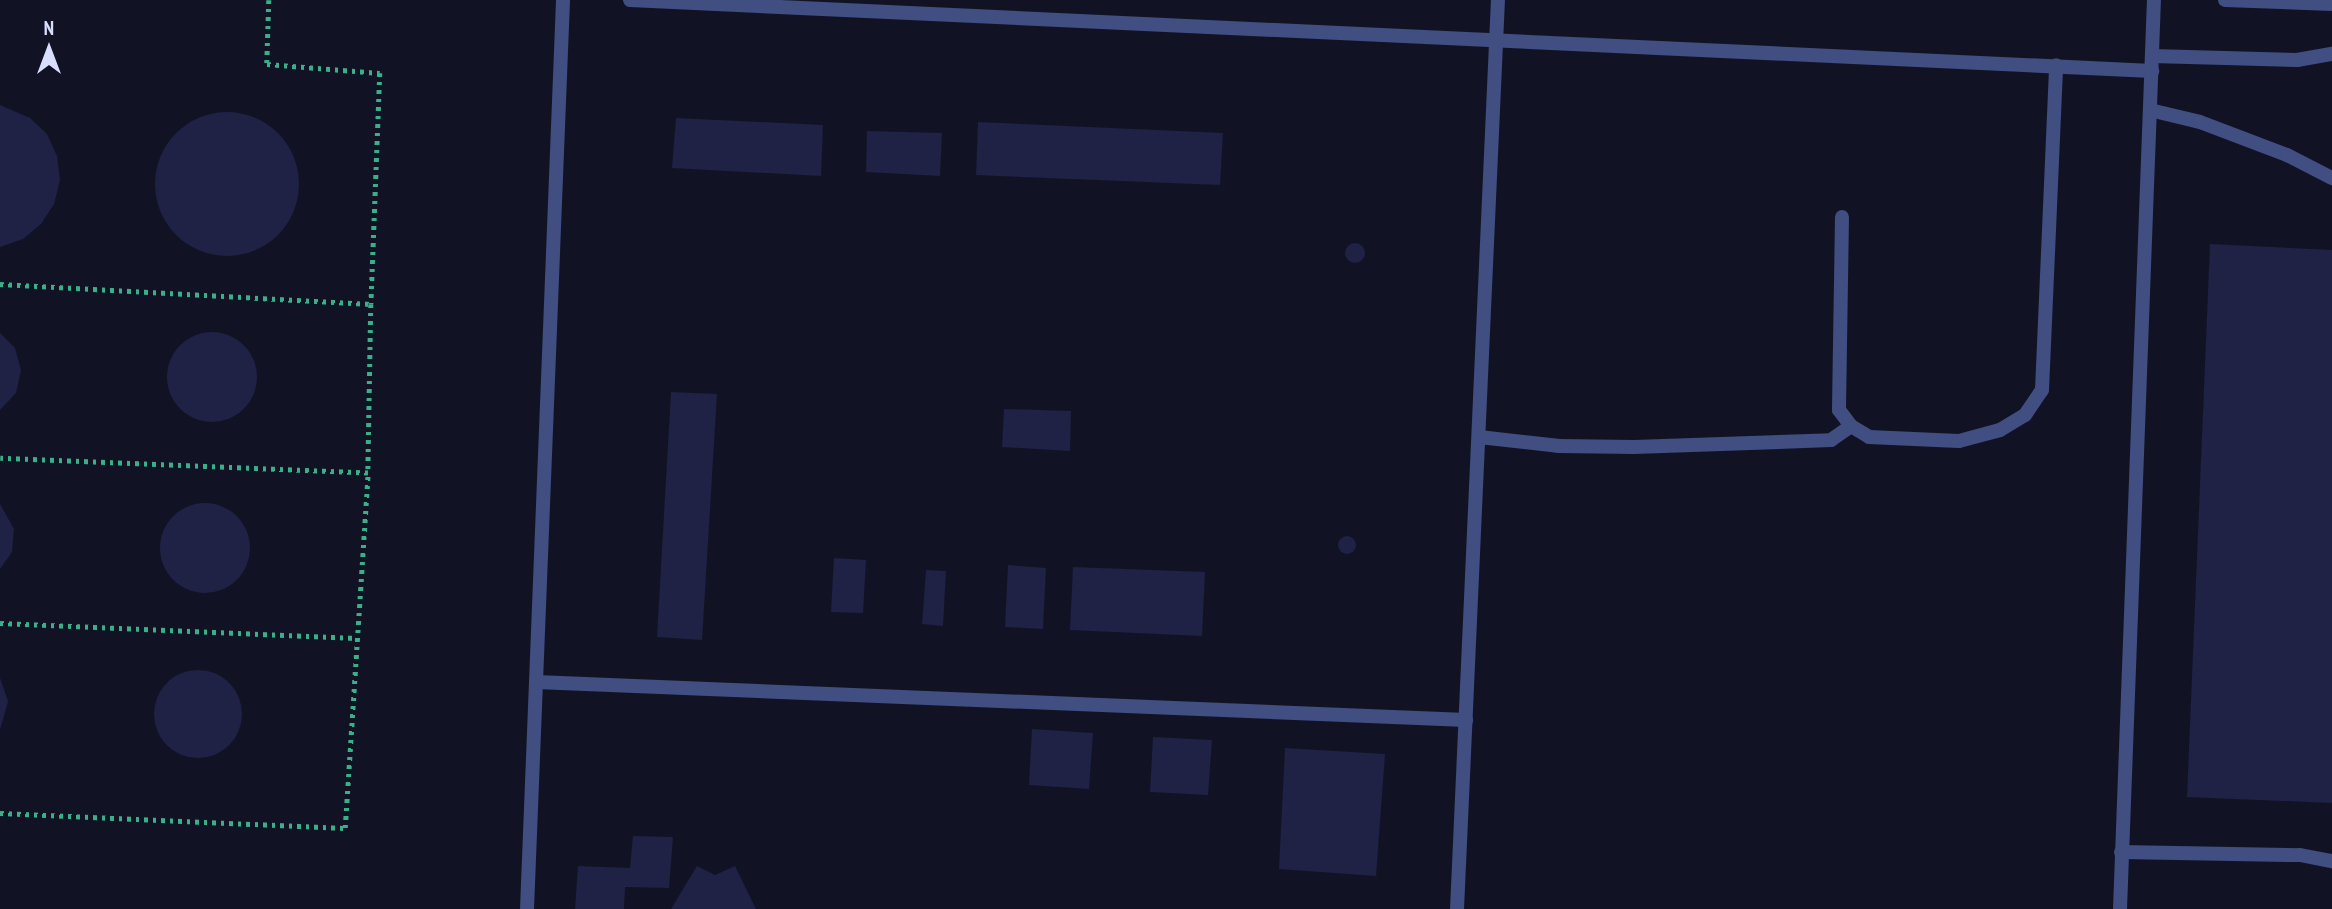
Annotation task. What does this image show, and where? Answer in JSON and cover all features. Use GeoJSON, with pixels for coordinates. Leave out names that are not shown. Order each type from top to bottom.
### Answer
{"type":"FeatureCollection","features":[{"type":"Feature","properties":{"kind":"street"},"geometry":{"type":"LineString","coordinates":[[527,909],[563,0]]}},
{"type":"Feature","properties":{"kind":"street"},"geometry":{"type":"LineString","coordinates":[[630,0],[2056,65],[2297,60],[2332,54]]}},
{"type":"Feature","properties":{"kind":"street"},"geometry":{"type":"LineString","coordinates":[[1457,909],[1498,0]]}},
{"type":"Feature","properties":{"kind":"street"},"geometry":{"type":"LineString","coordinates":[[2120,909],[2154,0]]}},
{"type":"Feature","properties":{"kind":"street"},"geometry":{"type":"LineString","coordinates":[[2225,0],[2332,4]]}},
{"type":"Feature","properties":{"kind":"street"},"geometry":{"type":"LineString","coordinates":[[1842,217],[1839,410],[1851,426],[1869,437],[1959,441],[2000,430],[2025,415],[2042,390],[2056,65]]}},
{"type":"Feature","properties":{"kind":"street"},"geometry":{"type":"LineString","coordinates":[[2150,110],[2200,122],[2287,155],[2332,178]]}},
{"type":"Feature","properties":{"kind":"street"},"geometry":{"type":"LineString","coordinates":[[1479,437],[1559,446],[1634,447],[1831,440],[1851,426]]}},
{"type":"Feature","properties":{"kind":"street"},"geometry":{"type":"LineString","coordinates":[[536,682],[1466,720]]}},
{"type":"Feature","properties":{"kind":"street"},"geometry":{"type":"LineString","coordinates":[[2121,852],[2300,855],[2332,862]]}},
{"type":"Feature","properties":{"kind":"path"},"geometry":{"type":"LineString","coordinates":[[0,813],[345,828],[368,473],[380,73],[267,64],[269,0]]}},
{"type":"Feature","properties":{"kind":"path"},"geometry":{"type":"LineString","coordinates":[[0,284],[371,304]]}},
{"type":"Feature","properties":{"kind":"path"},"geometry":{"type":"LineString","coordinates":[[0,458],[368,473]]}},
{"type":"Feature","properties":{"kind":"path"},"geometry":{"type":"LineString","coordinates":[[0,623],[357,638]]}},
{"type":"Feature","properties":{"kind":"building"},"geometry":{"type":"Polygon","coordinates":[[[0,105],[30,118],[47,134],[57,156],[60,180],[54,204],[41,224],[23,239],[0,247],[0,105]]]}},
{"type":"Feature","properties":{"kind":"building"},"geometry":{"type":"Polygon","coordinates":[[[227,112],[254,118],[278,133],[293,157],[299,184],[293,211],[278,235],[254,250],[227,256],[200,250],[176,235],[161,211],[155,184],[161,157],[176,133],[200,118],[227,112]]]}},
{"type":"Feature","properties":{"kind":"building"},"geometry":{"type":"Polygon","coordinates":[[[676,118],[823,125],[821,176],[672,168],[676,118]]]}},
{"type":"Feature","properties":{"kind":"building"},"geometry":{"type":"Polygon","coordinates":[[[978,122],[1223,133],[1220,185],[976,175],[978,122]]]}},
{"type":"Feature","properties":{"kind":"building"},"geometry":{"type":"Polygon","coordinates":[[[867,131],[942,133],[940,176],[866,172],[867,131]]]}},
{"type":"Feature","properties":{"kind":"building"},"geometry":{"type":"Polygon","coordinates":[[[1355,243],[1362,246],[1365,253],[1362,260],[1355,263],[1348,260],[1345,253],[1348,246],[1355,243]]]}},
{"type":"Feature","properties":{"kind":"building"},"geometry":{"type":"Polygon","coordinates":[[[2210,244],[2332,250],[2332,803],[2187,797],[2210,244]]]}},
{"type":"Feature","properties":{"kind":"building"},"geometry":{"type":"Polygon","coordinates":[[[212,332],[229,335],[244,345],[254,360],[257,377],[254,394],[244,409],[229,419],[212,422],[195,419],[180,409],[170,394],[167,377],[170,360],[180,345],[195,335],[212,332]]]}},
{"type":"Feature","properties":{"kind":"building"},"geometry":{"type":"Polygon","coordinates":[[[0,333],[15,348],[21,370],[16,393],[0,410],[0,333]]]}},
{"type":"Feature","properties":{"kind":"building"},"geometry":{"type":"Polygon","coordinates":[[[671,392],[717,394],[702,640],[657,637],[671,392]]]}},
{"type":"Feature","properties":{"kind":"building"},"geometry":{"type":"Polygon","coordinates":[[[1004,409],[1071,411],[1070,451],[1002,447],[1004,409]]]}},
{"type":"Feature","properties":{"kind":"building"},"geometry":{"type":"Polygon","coordinates":[[[205,503],[222,506],[237,516],[247,531],[250,548],[247,565],[237,580],[222,590],[205,593],[188,590],[173,580],[163,565],[160,548],[163,531],[173,516],[188,506],[205,503]]]}},
{"type":"Feature","properties":{"kind":"building"},"geometry":{"type":"Polygon","coordinates":[[[0,504],[14,529],[12,552],[0,569],[0,504]]]}},
{"type":"Feature","properties":{"kind":"building"},"geometry":{"type":"Polygon","coordinates":[[[1347,536],[1354,538],[1354,552],[1347,554],[1340,552],[1338,545],[1340,538],[1347,536]]]}},
{"type":"Feature","properties":{"kind":"building"},"geometry":{"type":"Polygon","coordinates":[[[834,558],[866,560],[863,613],[831,612],[834,558]]]}},
{"type":"Feature","properties":{"kind":"building"},"geometry":{"type":"Polygon","coordinates":[[[1008,565],[1046,568],[1043,629],[1005,627],[1008,565]]]}},
{"type":"Feature","properties":{"kind":"building"},"geometry":{"type":"Polygon","coordinates":[[[1073,567],[1205,572],[1202,636],[1070,630],[1073,567]]]}},
{"type":"Feature","properties":{"kind":"building"},"geometry":{"type":"Polygon","coordinates":[[[926,570],[946,571],[943,626],[922,624],[926,570]]]}},
{"type":"Feature","properties":{"kind":"building"},"geometry":{"type":"Polygon","coordinates":[[[189,670],[207,670],[223,677],[235,689],[242,705],[242,723],[235,739],[223,751],[207,758],[189,758],[173,751],[161,739],[154,723],[154,705],[161,689],[173,677],[189,670]]]}},
{"type":"Feature","properties":{"kind":"building"},"geometry":{"type":"Polygon","coordinates":[[[0,678],[8,701],[0,730],[0,678]]]}},
{"type":"Feature","properties":{"kind":"building"},"geometry":{"type":"Polygon","coordinates":[[[1032,729],[1093,733],[1089,789],[1029,785],[1032,729]]]}},
{"type":"Feature","properties":{"kind":"building"},"geometry":{"type":"Polygon","coordinates":[[[1153,737],[1212,740],[1208,795],[1150,792],[1153,737]]]}},
{"type":"Feature","properties":{"kind":"building"},"geometry":{"type":"Polygon","coordinates":[[[1285,748],[1385,754],[1376,876],[1279,869],[1285,748]]]}},
{"type":"Feature","properties":{"kind":"building"},"geometry":{"type":"Polygon","coordinates":[[[633,836],[673,837],[669,888],[625,887],[624,909],[575,909],[578,866],[630,868],[633,836]]]}},
{"type":"Feature","properties":{"kind":"building"},"geometry":{"type":"Polygon","coordinates":[[[697,866],[715,875],[735,866],[756,909],[671,909],[697,866]]]}}]}
